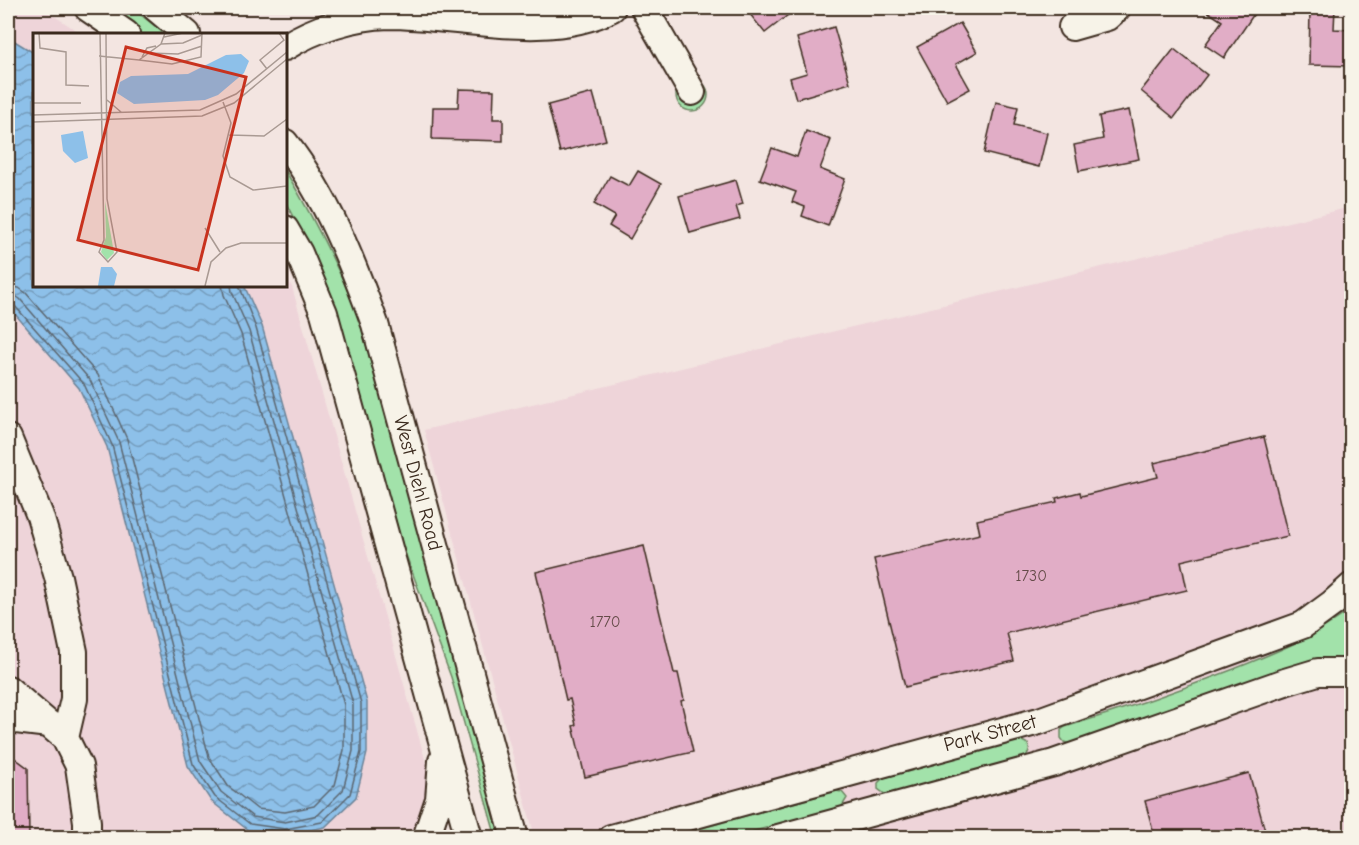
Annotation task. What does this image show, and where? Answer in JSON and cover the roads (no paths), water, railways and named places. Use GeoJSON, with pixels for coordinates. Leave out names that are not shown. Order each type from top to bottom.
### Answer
{"type":"FeatureCollection","features":[{"type":"Feature","properties":{"kind":"street"},"geometry":{"type":"LineString","coordinates":[[88,8],[125,33]]}},
{"type":"Feature","properties":{"kind":"street"},"geometry":{"type":"LineString","coordinates":[[156,8],[186,33]]}},
{"type":"Feature","properties":{"kind":"street"},"geometry":{"type":"LineString","coordinates":[[286,46],[298,39],[344,22],[388,15],[414,12],[513,25],[541,25],[588,16],[612,8]]}},
{"type":"Feature","properties":{"kind":"street"},"geometry":{"type":"LineString","coordinates":[[644,8],[692,92]]}},
{"type":"Feature","properties":{"kind":"street"},"geometry":{"type":"LineString","coordinates":[[1072,27],[1107,17],[1117,8]]}},
{"type":"Feature","properties":{"kind":"street","name":"West Diehl Road"},"geometry":{"type":"LineString","coordinates":[[286,145],[337,229],[351,259],[375,324],[515,837]]}},
{"type":"Feature","properties":{"kind":"street"},"geometry":{"type":"LineString","coordinates":[[286,231],[299,253],[324,313],[469,837]]}},
{"type":"Feature","properties":{"kind":"street"},"geometry":{"type":"LineString","coordinates":[[8,438],[40,516],[58,577],[74,652],[74,699],[57,731]]}},
{"type":"Feature","properties":{"kind":"street","name":"Park Street"},"geometry":{"type":"LineString","coordinates":[[611,837],[1039,721],[1303,625],[1352,586]]}},
{"type":"Feature","properties":{"kind":"street"},"geometry":{"type":"LineString","coordinates":[[778,837],[1054,763],[1318,672],[1352,672]]}},
{"type":"Feature","properties":{"kind":"street"},"geometry":{"type":"LineString","coordinates":[[8,685],[57,731],[79,766],[87,837]]}},
{"type":"Feature","properties":{"kind":"street"},"geometry":{"type":"LineString","coordinates":[[8,719],[57,731]]}},
{"type":"Feature","properties":{"kind":"street"},"geometry":{"type":"LineString","coordinates":[[426,837],[439,799],[444,745]]}},
{"type":"Feature","properties":{"kind":"water"},"geometry":{"type":"Polygon","coordinates":[[[8,37],[33,52],[33,286],[244,286],[262,326],[367,702],[367,753],[356,797],[325,827],[286,835],[248,830],[211,801],[188,766],[107,447],[79,388],[8,306],[8,37]]]}}]}
